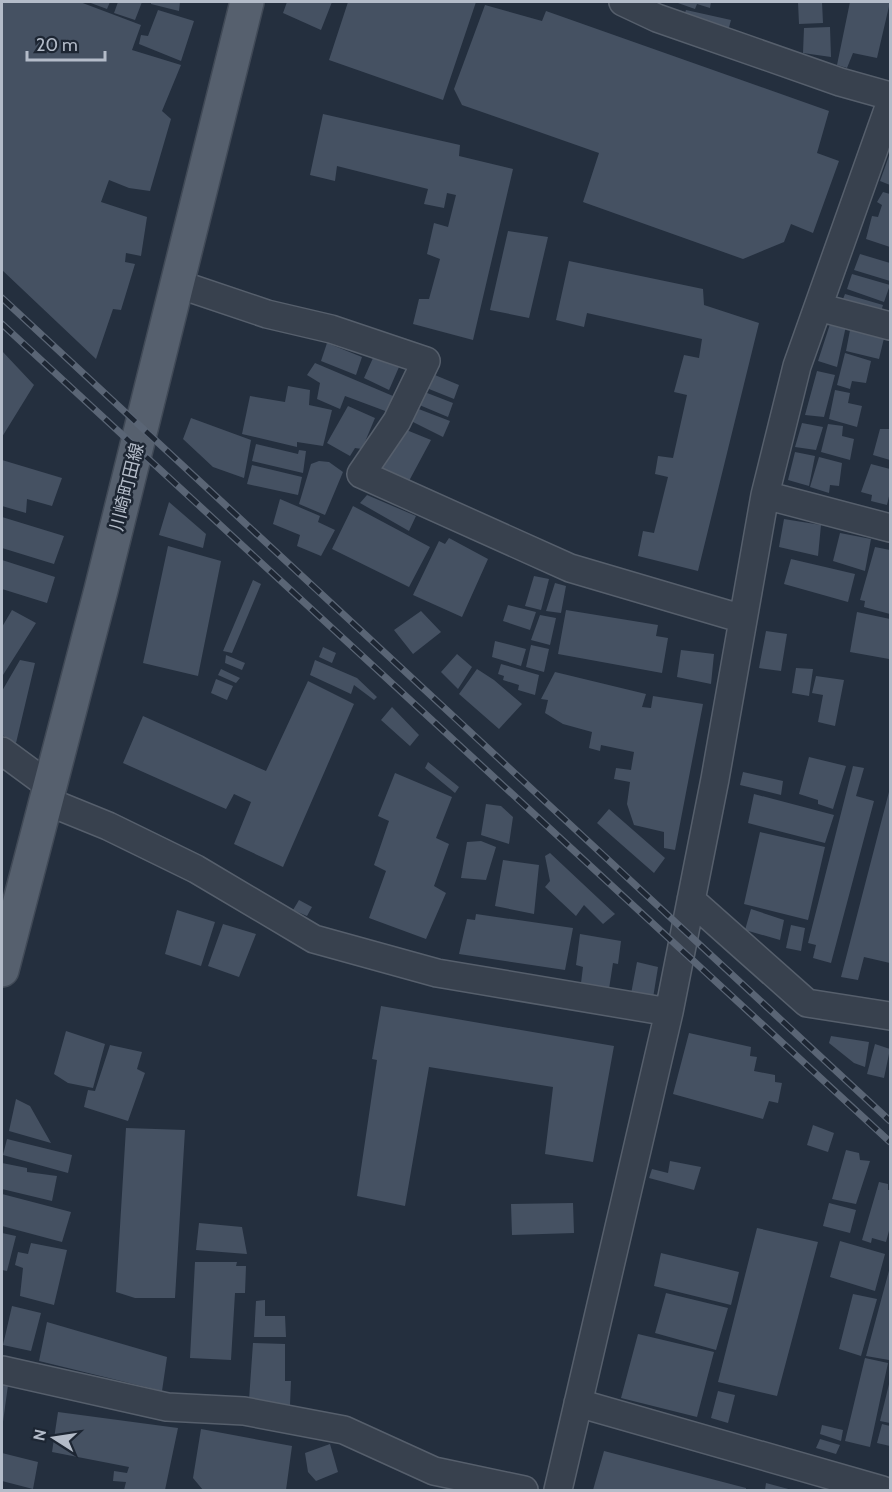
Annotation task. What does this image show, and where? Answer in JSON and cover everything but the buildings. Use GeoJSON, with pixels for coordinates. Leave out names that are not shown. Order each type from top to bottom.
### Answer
{"type":"FeatureCollection","features":[{"type":"Feature","properties":{"kind":"main road","name":"川崎町田線"},"geometry":{"type":"LineString","coordinates":[[2,970],[46,793],[101,590],[247,2]]}},
{"type":"Feature","properties":{"kind":"street"},"geometry":{"type":"LineString","coordinates":[[623,2],[679,26],[840,82],[891,96]]}},
{"type":"Feature","properties":{"kind":"street"},"geometry":{"type":"LineString","coordinates":[[558,1491],[669,1012],[765,495],[797,366],[891,104]]}},
{"type":"Feature","properties":{"kind":"street"},"geometry":{"type":"LineString","coordinates":[[178,284],[267,315],[331,329],[426,361],[397,421],[361,474],[570,568],[743,619]]}},
{"type":"Feature","properties":{"kind":"street"},"geometry":{"type":"LineString","coordinates":[[819,307],[891,326]]}},
{"type":"Feature","properties":{"kind":"street"},"geometry":{"type":"LineString","coordinates":[[765,495],[891,528]]}},
{"type":"Feature","properties":{"kind":"street"},"geometry":{"type":"LineString","coordinates":[[2,751],[46,793],[196,869],[314,939],[437,973],[669,1012]]}},
{"type":"Feature","properties":{"kind":"street"},"geometry":{"type":"LineString","coordinates":[[691,900],[807,1003],[891,1016]]}},
{"type":"Feature","properties":{"kind":"street"},"geometry":{"type":"LineString","coordinates":[[2,1370],[167,1407],[244,1411],[344,1430],[434,1471],[524,1491]]}},
{"type":"Feature","properties":{"kind":"street"},"geometry":{"type":"LineString","coordinates":[[578,1403],[882,1491]]}},
{"type":"Feature","properties":{"kind":"railway"},"geometry":{"type":"LineString","coordinates":[[2,298],[890,1121]]}},
{"type":"Feature","properties":{"kind":"railway"},"geometry":{"type":"LineString","coordinates":[[2,324],[890,1142]]}}]}
